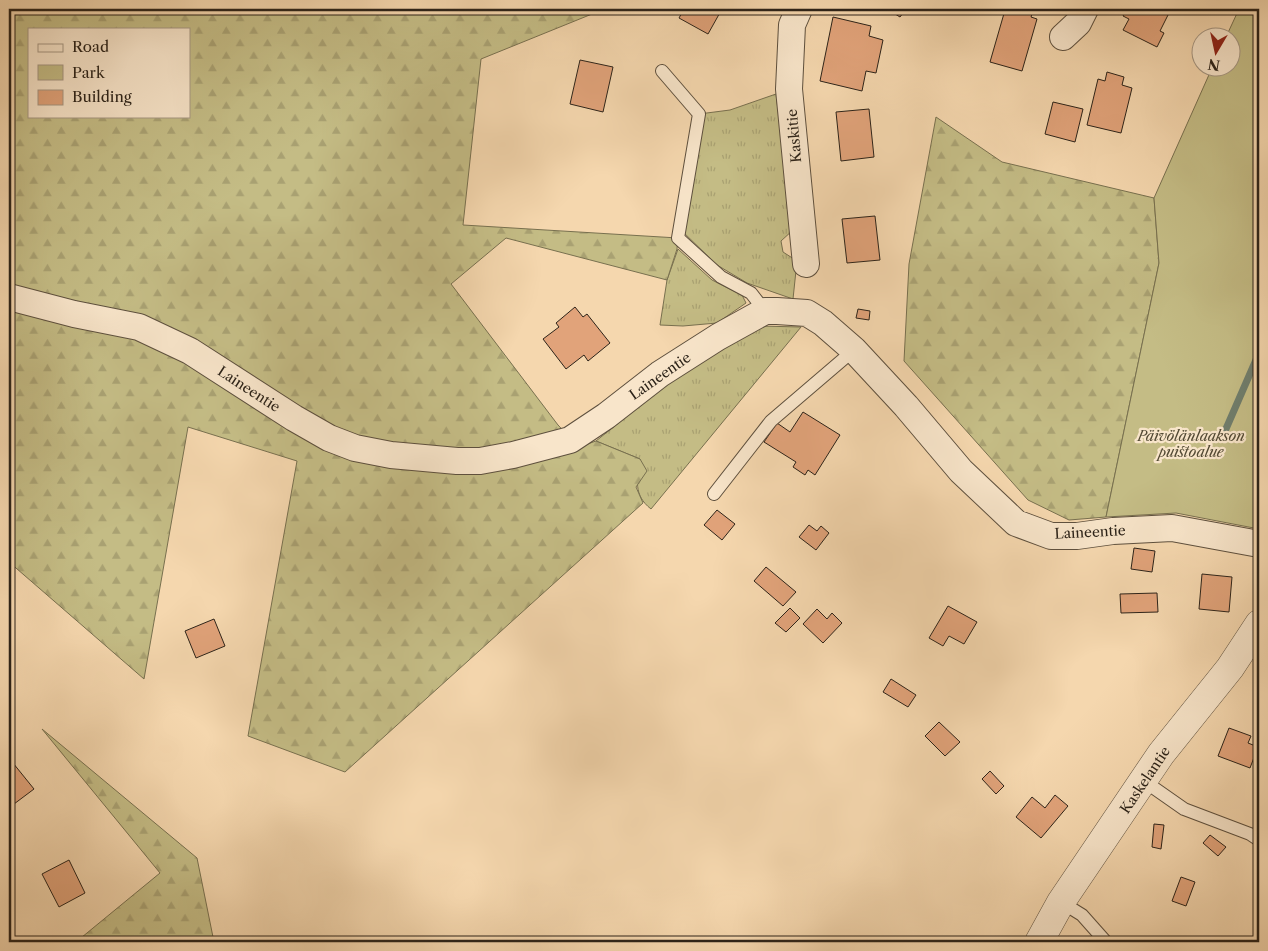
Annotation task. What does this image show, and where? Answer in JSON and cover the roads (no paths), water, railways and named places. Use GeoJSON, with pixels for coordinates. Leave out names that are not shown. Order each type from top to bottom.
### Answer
{"type":"FeatureCollection","features":[{"type":"Feature","properties":{"kind":"street","name":"Kaskitie"},"geometry":{"type":"LineString","coordinates":[[799,9],[792,25],[789,89],[806,264]]}},
{"type":"Feature","properties":{"kind":"street"},"geometry":{"type":"LineString","coordinates":[[1063,37],[1078,23],[1085,9]]}},
{"type":"Feature","properties":{"kind":"street","name":"Laineentie"},"geometry":{"type":"LineString","coordinates":[[9,297],[74,314],[139,327],[190,351],[294,418],[329,438],[355,448],[390,455],[457,462],[480,461],[513,455],[570,440],[606,416],[660,374],[718,337],[766,311],[777,310],[807,313],[823,323],[854,350],[906,406],[960,471],[1016,523],[1051,536],[1077,536],[1113,530],[1172,528],[1259,544]]}},
{"type":"Feature","properties":{"kind":"street","name":"Kaskelantie"},"geometry":{"type":"LineString","coordinates":[[1039,942],[1061,902],[1161,754],[1230,668],[1259,624]]}},
{"type":"Feature","properties":{"kind":"lane"},"geometry":{"type":"LineString","coordinates":[[662,71],[699,114],[678,238],[721,277],[751,293],[766,311]]}},
{"type":"Feature","properties":{"kind":"lane"},"geometry":{"type":"LineString","coordinates":[[714,494],[771,421],[854,350]]}},
{"type":"Feature","properties":{"kind":"lane"},"geometry":{"type":"LineString","coordinates":[[1144,781],[1184,809],[1250,834],[1259,840]]}},
{"type":"Feature","properties":{"kind":"lane"},"geometry":{"type":"LineString","coordinates":[[1061,902],[1082,915],[1106,942]]}},
{"type":"Feature","properties":{"kind":"waterway"},"geometry":{"type":"LineString","coordinates":[[1222,438],[1259,353]]}},
{"type":"Feature","properties":{"kind":"park label","name":"Päivölänlaakson puistoalue"},"geometry":{"type":"Point","coordinates":[1191,444]}}]}
